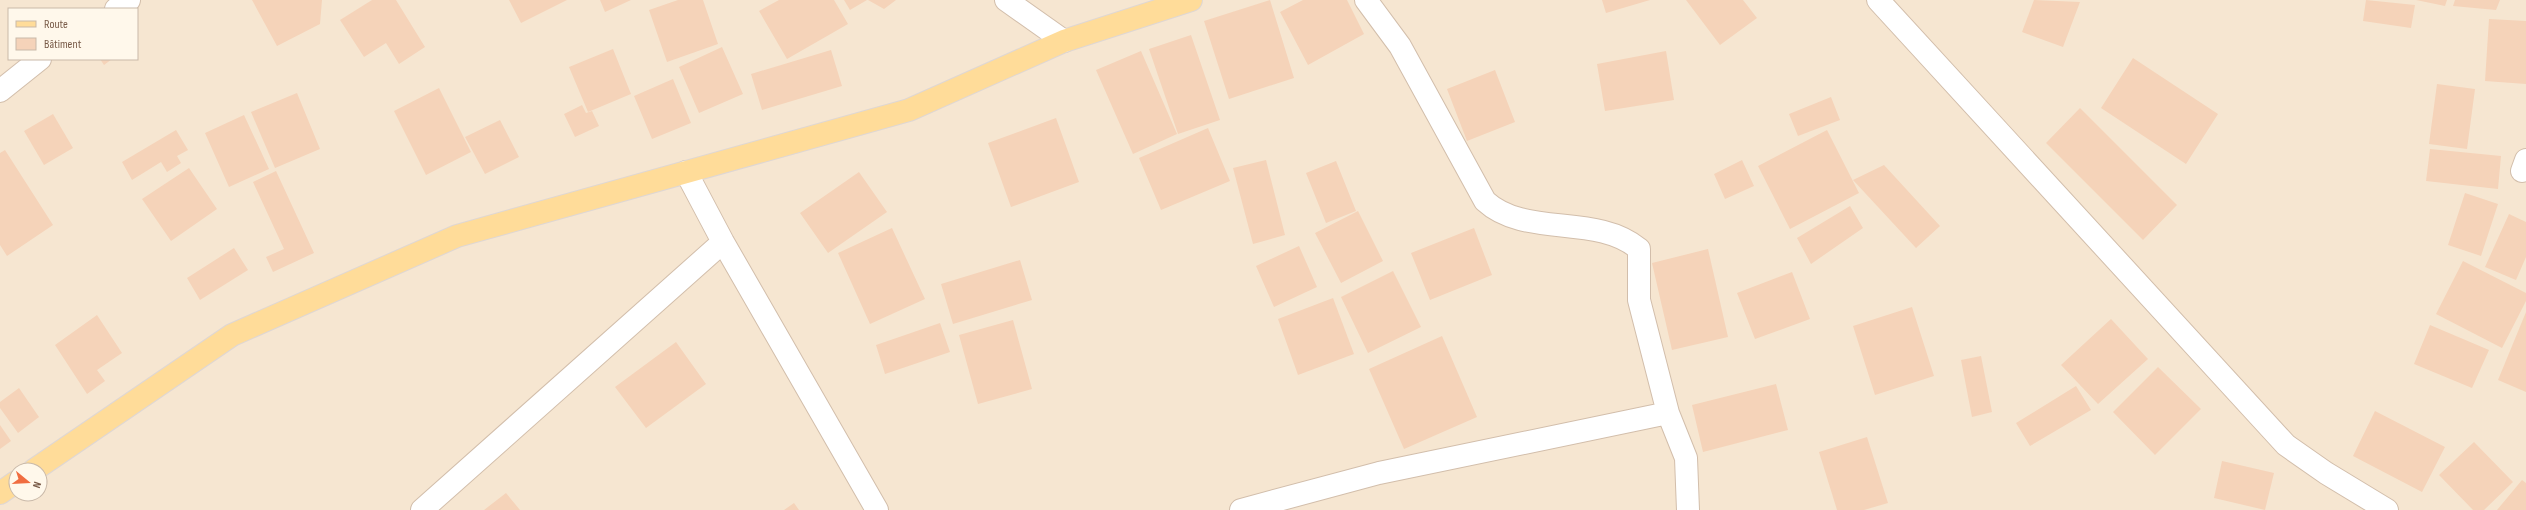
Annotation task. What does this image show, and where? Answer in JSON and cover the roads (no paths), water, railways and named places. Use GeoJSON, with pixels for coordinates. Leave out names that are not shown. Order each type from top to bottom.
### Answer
{"type":"FeatureCollection","features":[{"type":"Feature","properties":{"kind":"main road"},"geometry":{"type":"LineString","coordinates":[[46,462],[232,335],[457,236],[909,110],[1064,41],[1191,0]]}},
{"type":"Feature","properties":{"kind":"street"},"geometry":{"type":"LineString","coordinates":[[117,8],[129,0]]}},
{"type":"Feature","properties":{"kind":"street"},"geometry":{"type":"LineString","coordinates":[[1006,0],[1064,41]]}},
{"type":"Feature","properties":{"kind":"street"},"geometry":{"type":"LineString","coordinates":[[1366,0],[1400,46],[1485,201],[1496,212],[1523,219],[1610,232],[1626,238],[1638,249],[1639,300],[1668,413],[1686,458],[1688,510]]}},
{"type":"Feature","properties":{"kind":"street"},"geometry":{"type":"LineString","coordinates":[[1878,0],[2286,445],[2326,474],[2388,510]]}},
{"type":"Feature","properties":{"kind":"street"},"geometry":{"type":"LineString","coordinates":[[0,91],[39,60]]}},
{"type":"Feature","properties":{"kind":"street"},"geometry":{"type":"LineString","coordinates":[[686,172],[723,242],[877,510]]}},
{"type":"Feature","properties":{"kind":"street"},"geometry":{"type":"LineString","coordinates":[[422,510],[723,242]]}},
{"type":"Feature","properties":{"kind":"street"},"geometry":{"type":"LineString","coordinates":[[1241,510],[1379,473],[1668,413]]}}]}
